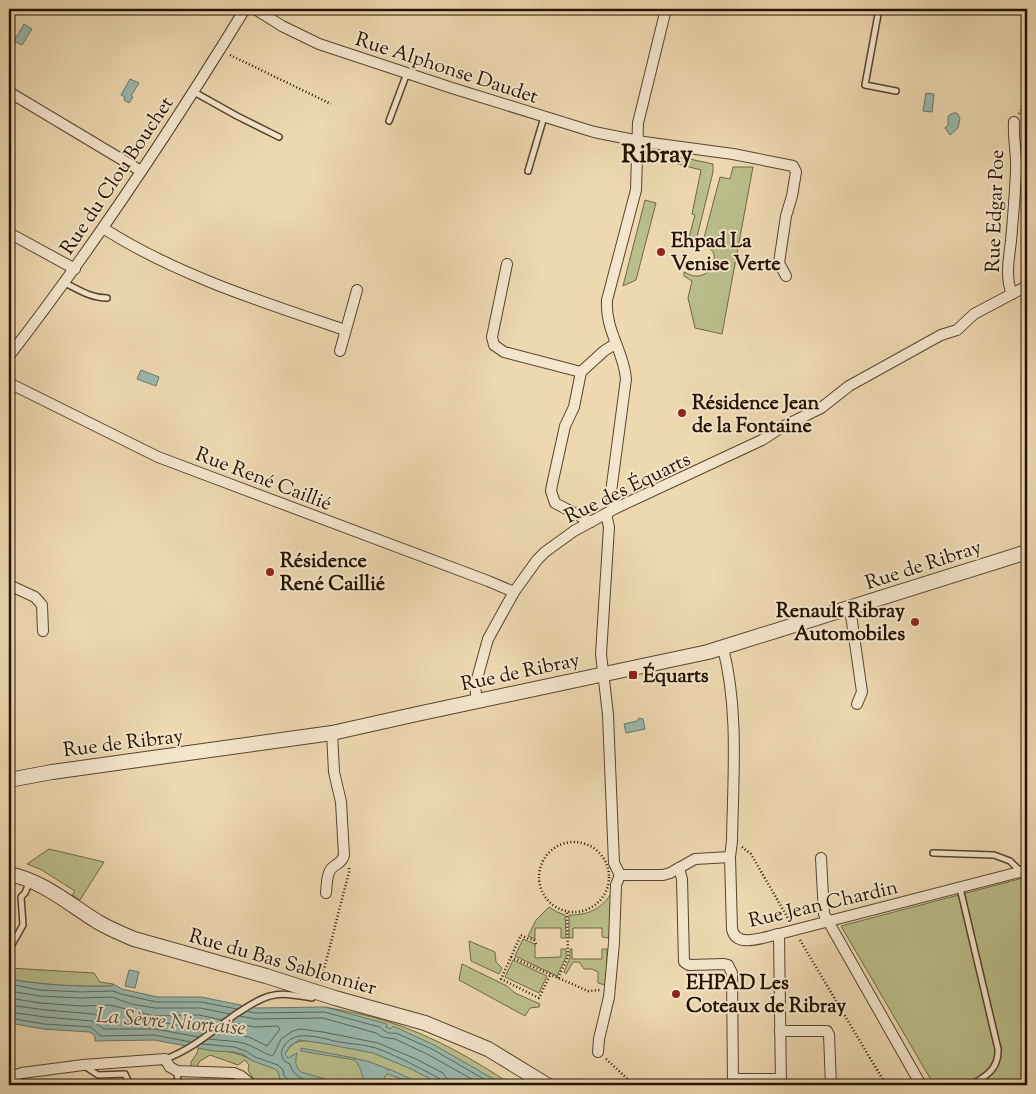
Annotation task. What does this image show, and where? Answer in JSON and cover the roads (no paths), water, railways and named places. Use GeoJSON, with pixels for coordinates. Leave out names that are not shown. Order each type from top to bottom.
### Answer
{"type":"FeatureCollection","features":[{"type":"Feature","properties":{"kind":"street"},"geometry":{"type":"LineString","coordinates":[[236,9],[243,9]]}},
{"type":"Feature","properties":{"kind":"street","name":"Rue du Clou Bouchet"},"geometry":{"type":"LineString","coordinates":[[9,356],[64,283],[141,172],[194,92],[243,9]]}},
{"type":"Feature","properties":{"kind":"street","name":"Rue Alphonse Daudet"},"geometry":{"type":"LineString","coordinates":[[255,9],[306,38],[407,73],[594,132],[733,154],[793,166],[796,172],[786,216],[779,263],[786,276]]}},
{"type":"Feature","properties":{"kind":"street"},"geometry":{"type":"LineString","coordinates":[[616,508],[611,492],[626,379],[624,364],[615,344],[608,319],[608,300],[636,190],[638,177],[636,140],[638,123],[666,9]]}},
{"type":"Feature","properties":{"kind":"street"},"geometry":{"type":"LineString","coordinates":[[9,92],[141,172]]}},
{"type":"Feature","properties":{"kind":"street","name":"Rue Edgar Poe"},"geometry":{"type":"LineString","coordinates":[[1012,294],[1009,286],[1009,272],[1017,157],[1013,138],[1014,122]]}},
{"type":"Feature","properties":{"kind":"street"},"geometry":{"type":"LineString","coordinates":[[103,228],[120,239],[198,276],[286,310],[345,330]]}},
{"type":"Feature","properties":{"kind":"street"},"geometry":{"type":"LineString","coordinates":[[9,233],[74,269]]}},
{"type":"Feature","properties":{"kind":"street"},"geometry":{"type":"LineString","coordinates":[[506,264],[492,336],[494,345],[504,352],[580,372]]}},
{"type":"Feature","properties":{"kind":"street","name":"Rue des Équarts"},"geometry":{"type":"LineString","coordinates":[[477,701],[476,686],[484,651],[495,626],[514,592],[545,552],[569,534],[616,508],[762,440],[782,427],[820,408],[849,386],[940,336],[957,330],[974,314],[1027,286]]}},
{"type":"Feature","properties":{"kind":"street"},"geometry":{"type":"LineString","coordinates":[[340,351],[357,290]]}},
{"type":"Feature","properties":{"kind":"street"},"geometry":{"type":"LineString","coordinates":[[591,522],[555,503],[551,491],[565,426],[574,406],[580,372],[615,344]]}},
{"type":"Feature","properties":{"kind":"street","name":"Rue René Caillié"},"geometry":{"type":"LineString","coordinates":[[9,383],[158,457],[514,592]]}},
{"type":"Feature","properties":{"kind":"street"},"geometry":{"type":"LineString","coordinates":[[598,1052],[610,990],[616,885],[620,874],[614,863],[608,715],[601,654],[609,527],[606,514]]}},
{"type":"Feature","properties":{"kind":"street","name":"Rue de Ribray"},"geometry":{"type":"LineString","coordinates":[[9,780],[52,772],[332,733],[723,648],[1027,552]]}},
{"type":"Feature","properties":{"kind":"street"},"geometry":{"type":"LineString","coordinates":[[9,585],[35,597],[42,605],[43,631]]}},
{"type":"Feature","properties":{"kind":"street"},"geometry":{"type":"LineString","coordinates":[[850,608],[862,692],[857,704]]}},
{"type":"Feature","properties":{"kind":"street","name":"Rue Jean Chardin"},"geometry":{"type":"LineString","coordinates":[[723,648],[732,700],[734,738],[730,857],[732,929],[734,936],[739,940],[779,934],[1024,871]]}},
{"type":"Feature","properties":{"kind":"street"},"geometry":{"type":"LineString","coordinates":[[326,893],[328,874],[333,867],[341,862],[344,855],[341,802],[334,772],[332,733]]}},
{"type":"Feature","properties":{"kind":"street"},"geometry":{"type":"LineString","coordinates":[[620,874],[663,875],[670,873],[695,858],[730,857]]}},
{"type":"Feature","properties":{"kind":"street"},"geometry":{"type":"LineString","coordinates":[[821,858],[824,914],[827,921],[921,1085]]}},
{"type":"Feature","properties":{"kind":"street"},"geometry":{"type":"LineString","coordinates":[[679,868],[682,879],[684,962],[690,965],[724,964],[732,972],[733,1082],[781,1082],[779,934]]}},
{"type":"Feature","properties":{"kind":"street","name":"Rue du Bas Sablonnier"},"geometry":{"type":"LineString","coordinates":[[9,874],[43,886],[116,932],[134,939],[425,1023],[469,1040],[506,1059],[547,1085]]}},
{"type":"Feature","properties":{"kind":"street"},"geometry":{"type":"LineString","coordinates":[[780,1031],[827,1031],[829,1035],[831,1085]]}},
{"type":"Feature","properties":{"kind":"street"},"geometry":{"type":"LineString","coordinates":[[9,1077],[22,1073],[83,1065],[165,1059],[170,1067],[177,1072],[234,1073],[252,1085]]}},
{"type":"Feature","properties":{"kind":"lane"},"geometry":{"type":"LineString","coordinates":[[879,9],[865,84],[896,90]]}},
{"type":"Feature","properties":{"kind":"lane"},"geometry":{"type":"LineString","coordinates":[[389,121],[407,73]]}},
{"type":"Feature","properties":{"kind":"lane"},"geometry":{"type":"LineString","coordinates":[[194,92],[279,137]]}},
{"type":"Feature","properties":{"kind":"lane"},"geometry":{"type":"LineString","coordinates":[[528,171],[544,116]]}},
{"type":"Feature","properties":{"kind":"lane"},"geometry":{"type":"LineString","coordinates":[[64,283],[88,296],[107,298]]}},
{"type":"Feature","properties":{"kind":"lane"},"geometry":{"type":"LineString","coordinates":[[933,852],[994,855],[1010,861],[1024,871]]}},
{"type":"Feature","properties":{"kind":"lane"},"geometry":{"type":"LineString","coordinates":[[10,948],[23,925],[21,897],[25,893],[30,880]]}},
{"type":"Feature","properties":{"kind":"lane"},"geometry":{"type":"LineString","coordinates":[[960,888],[998,1049],[997,1063],[993,1070],[971,1085]]}},
{"type":"Feature","properties":{"kind":"lane"},"geometry":{"type":"LineString","coordinates":[[165,1059],[184,1051],[246,1007],[262,998],[284,994],[312,998],[319,993]]}},
{"type":"Feature","properties":{"kind":"lane"},"geometry":{"type":"LineString","coordinates":[[83,1065],[98,1075],[125,1074],[130,1085]]}},
{"type":"Feature","properties":{"kind":"lane"},"geometry":{"type":"LineString","coordinates":[[177,1072],[178,1085]]}},
{"type":"Feature","properties":{"kind":"water"},"geometry":{"type":"Polygon","coordinates":[[[24,24],[32,29],[22,45],[14,41],[24,24]]]}},
{"type":"Feature","properties":{"kind":"water"},"geometry":{"type":"Polygon","coordinates":[[[130,79],[139,83],[129,103],[121,95],[130,79]]]}},
{"type":"Feature","properties":{"kind":"water"},"geometry":{"type":"Polygon","coordinates":[[[926,93],[934,94],[932,112],[923,111],[926,93]]]}},
{"type":"Feature","properties":{"kind":"water"},"geometry":{"type":"Polygon","coordinates":[[[957,113],[960,118],[958,128],[950,135],[945,128],[948,125],[948,116],[957,113]]]}},
{"type":"Feature","properties":{"kind":"water"},"geometry":{"type":"Polygon","coordinates":[[[141,370],[159,377],[156,386],[137,379],[141,370]]]}},
{"type":"Feature","properties":{"kind":"water"},"geometry":{"type":"Polygon","coordinates":[[[639,718],[643,719],[645,729],[626,733],[624,724],[637,721],[639,718]]]}},
{"type":"Feature","properties":{"kind":"water"},"geometry":{"type":"Polygon","coordinates":[[[129,970],[139,972],[135,988],[125,986],[129,970]]]}},
{"type":"Feature","properties":{"kind":"water","name":"La Sèvre Niortaise"},"geometry":{"type":"Polygon","coordinates":[[[9,979],[73,986],[112,986],[113,984],[122,989],[157,997],[201,997],[255,1008],[325,1007],[387,1024],[386,1027],[391,1029],[393,1026],[434,1045],[504,1085],[442,1085],[373,1053],[299,1040],[290,1046],[285,1054],[288,1058],[297,1053],[296,1064],[301,1072],[345,1085],[287,1085],[280,1079],[275,1069],[234,1052],[214,1051],[154,1040],[95,1041],[95,1036],[90,1032],[43,1029],[9,1023],[9,979]]]}},
{"type":"Feature","properties":{"kind":"water"},"geometry":{"type":"Polygon","coordinates":[[[301,1048],[370,1062],[424,1085],[415,1084],[387,1074],[383,1085],[359,1085],[363,1077],[355,1060],[301,1051],[301,1048]]]}},
{"type":"Feature","properties":{"kind":"place","name":"Ehpad La Venise Verte"},"geometry":{"type":"Point","coordinates":[661,252]}},
{"type":"Feature","properties":{"kind":"place","name":"Résidence Jean de la Fontaine"},"geometry":{"type":"Point","coordinates":[682,413]}},
{"type":"Feature","properties":{"kind":"place","name":"Résidence René Caillié"},"geometry":{"type":"Point","coordinates":[270,572]}},
{"type":"Feature","properties":{"kind":"place","name":"Renault Ribray Automobiles"},"geometry":{"type":"Point","coordinates":[915,622]}},
{"type":"Feature","properties":{"kind":"place","name":"Équarts"},"geometry":{"type":"Point","coordinates":[633,675]}},
{"type":"Feature","properties":{"kind":"place","name":"EHPAD Les Coteaux de Ribray"},"geometry":{"type":"Point","coordinates":[676,994]}},
{"type":"Feature","properties":{"kind":"district","name":"Ribray"},"geometry":{"type":"Point","coordinates":[657,153]}}]}
